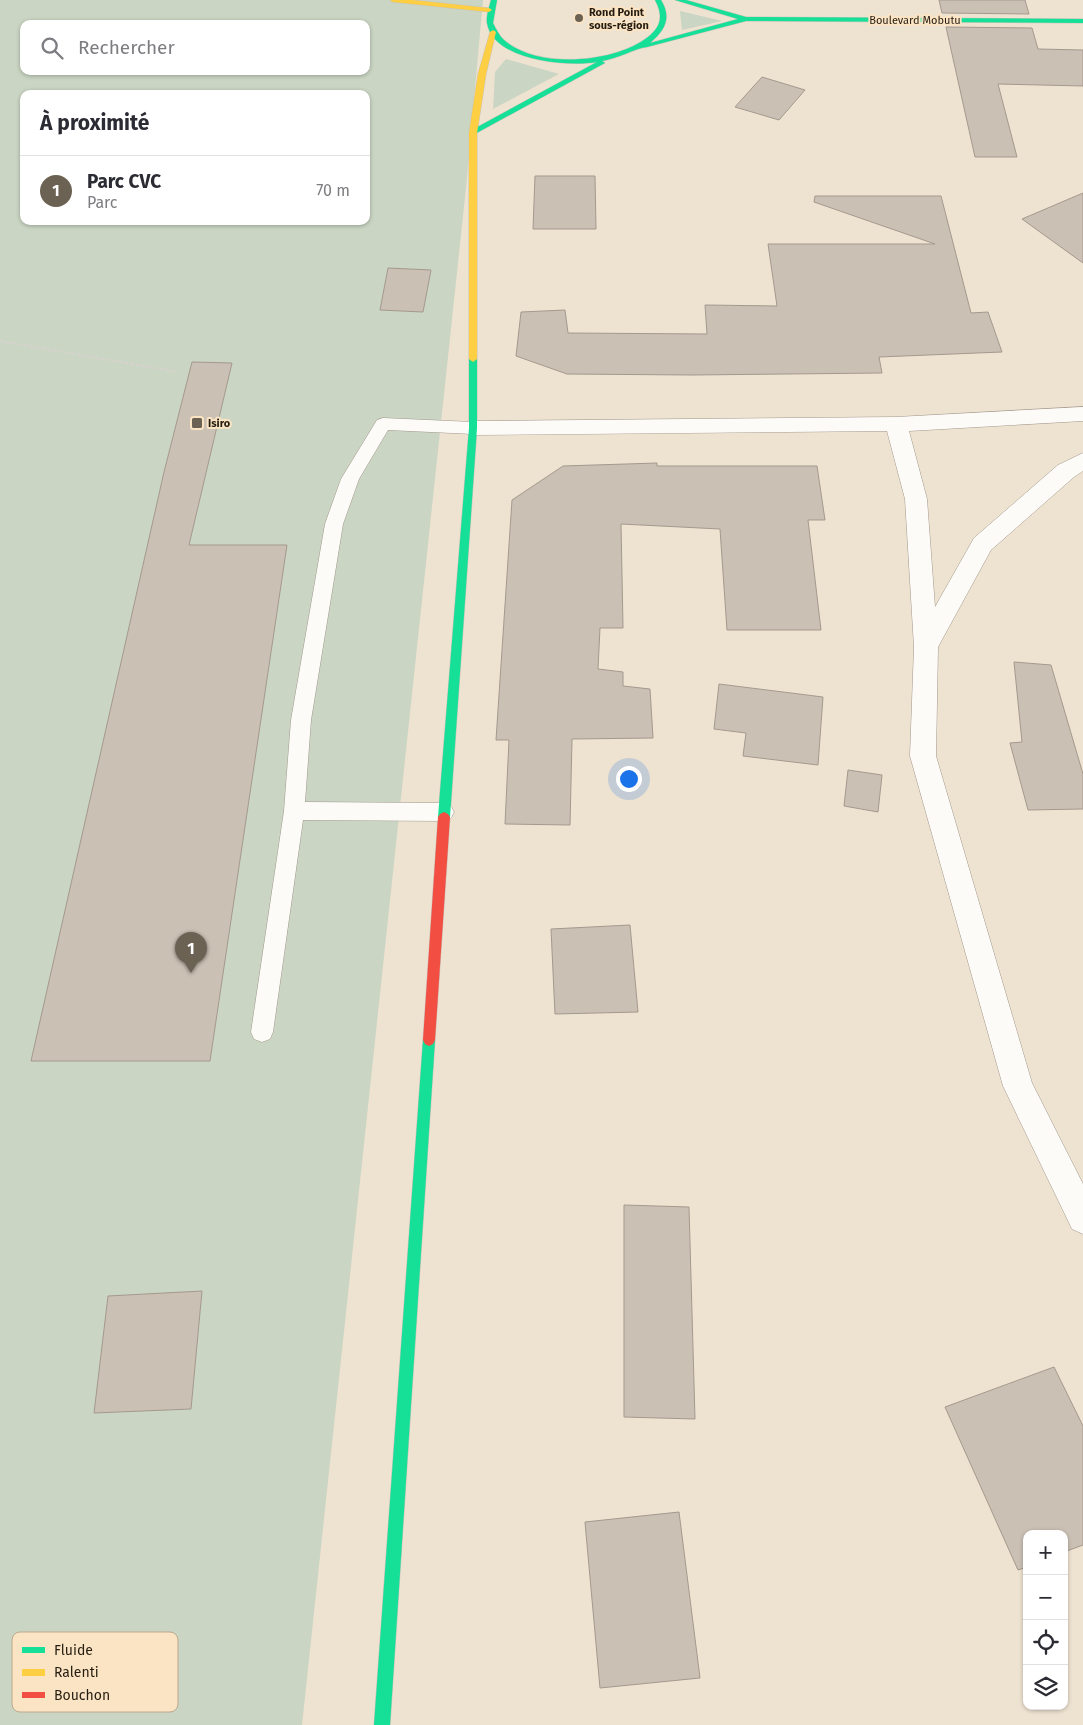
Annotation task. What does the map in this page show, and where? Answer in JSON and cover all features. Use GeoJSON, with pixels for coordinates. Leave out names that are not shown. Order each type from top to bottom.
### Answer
{"type":"FeatureCollection","features":[{"type":"Feature","properties":{"kind":"main road"},"geometry":{"type":"LineString","coordinates":[[393,0],[491,5],[488,21],[493,32],[504,43],[519,52],[560,62],[605,60],[627,55],[645,46],[746,19]]}},
{"type":"Feature","properties":{"kind":"main road"},"geometry":{"type":"LineString","coordinates":[[645,46],[657,36],[663,26],[665,14],[658,0]]}},
{"type":"Feature","properties":{"kind":"main road"},"geometry":{"type":"LineString","coordinates":[[678,0],[746,19]]}},
{"type":"Feature","properties":{"kind":"main road","name":"Boulevard Mobutu"},"geometry":{"type":"LineString","coordinates":[[746,19],[1083,21]]}},
{"type":"Feature","properties":{"kind":"main road"},"geometry":{"type":"LineString","coordinates":[[382,1725],[444,812],[473,428],[473,133],[482,74],[493,32]]}},
{"type":"Feature","properties":{"kind":"main road"},"geometry":{"type":"LineString","coordinates":[[473,133],[605,60]]}},
{"type":"Feature","properties":{"kind":"street"},"geometry":{"type":"LineString","coordinates":[[473,428],[896,424],[1083,414]]}},
{"type":"Feature","properties":{"kind":"street"},"geometry":{"type":"LineString","coordinates":[[896,424],[916,500],[926,646],[923,756],[1018,1086],[1083,1218]]}},
{"type":"Feature","properties":{"kind":"street"},"geometry":{"type":"LineString","coordinates":[[926,646],[982,544],[1066,471],[1083,461]]}},
{"type":"Feature","properties":{"kind":"lane"},"geometry":{"type":"LineString","coordinates":[[262,1032],[294,811],[302,720],[334,524],[350,479],[383,424],[473,428]]}},
{"type":"Feature","properties":{"kind":"lane"},"geometry":{"type":"LineString","coordinates":[[294,811],[444,812]]}},
{"type":"Feature","properties":{"kind":"path"},"geometry":{"type":"LineString","coordinates":[[0,341],[178,372]]}},
{"type":"Feature","properties":{"kind":"green space"},"geometry":{"type":"Polygon","coordinates":[[[0,0],[483,0],[466,188],[302,1725],[0,1725],[0,0]]]}},
{"type":"Feature","properties":{"kind":"green space"},"geometry":{"type":"Polygon","coordinates":[[[680,11],[722,21],[682,30],[680,11]]]}},
{"type":"Feature","properties":{"kind":"green space"},"geometry":{"type":"Polygon","coordinates":[[[506,59],[559,74],[493,109],[495,72],[506,59]]]}},
{"type":"Feature","properties":{"kind":"building"},"geometry":{"type":"Polygon","coordinates":[[[939,0],[1025,0],[1029,14],[942,13],[939,0]]]}},
{"type":"Feature","properties":{"kind":"building"},"geometry":{"type":"Polygon","coordinates":[[[946,27],[1032,28],[1038,49],[1083,50],[1083,86],[998,84],[1017,157],[975,157],[946,27]]]}},
{"type":"Feature","properties":{"kind":"building"},"geometry":{"type":"Polygon","coordinates":[[[762,77],[805,90],[779,120],[735,107],[762,77]]]}},
{"type":"Feature","properties":{"kind":"building"},"geometry":{"type":"Polygon","coordinates":[[[535,176],[595,176],[596,229],[533,229],[535,176]]]}},
{"type":"Feature","properties":{"kind":"building"},"geometry":{"type":"Polygon","coordinates":[[[1083,193],[1083,263],[1022,219],[1083,193]]]}},
{"type":"Feature","properties":{"kind":"building"},"geometry":{"type":"Polygon","coordinates":[[[815,196],[941,196],[971,313],[988,312],[1002,352],[879,357],[882,373],[692,375],[567,374],[516,356],[521,312],[565,310],[568,333],[707,334],[705,305],[777,306],[768,244],[935,244],[814,202],[815,196]]]}},
{"type":"Feature","properties":{"kind":"building"},"geometry":{"type":"Polygon","coordinates":[[[388,268],[431,270],[423,312],[380,310],[388,268]]]}},
{"type":"Feature","properties":{"kind":"building"},"geometry":{"type":"Polygon","coordinates":[[[192,362],[232,363],[189,545],[287,545],[210,1061],[31,1061],[164,472],[192,362]]]}},
{"type":"Feature","properties":{"kind":"building"},"geometry":{"type":"Polygon","coordinates":[[[657,463],[657,466],[817,466],[825,520],[808,520],[821,630],[727,630],[720,529],[621,524],[623,628],[600,628],[598,669],[623,672],[623,686],[650,689],[653,738],[572,739],[570,825],[505,824],[509,740],[496,740],[512,500],[563,466],[657,463]]]}},
{"type":"Feature","properties":{"kind":"building"},"geometry":{"type":"Polygon","coordinates":[[[1014,662],[1051,665],[1083,774],[1083,809],[1028,810],[1010,743],[1022,742],[1014,662]]]}},
{"type":"Feature","properties":{"kind":"building"},"geometry":{"type":"Polygon","coordinates":[[[719,684],[823,697],[818,765],[743,756],[746,733],[714,729],[719,684]]]}},
{"type":"Feature","properties":{"kind":"building"},"geometry":{"type":"Polygon","coordinates":[[[848,770],[882,775],[878,812],[844,806],[848,770]]]}},
{"type":"Feature","properties":{"kind":"building"},"geometry":{"type":"Polygon","coordinates":[[[630,925],[638,1012],[555,1014],[551,929],[630,925]]]}},
{"type":"Feature","properties":{"kind":"building"},"geometry":{"type":"Polygon","coordinates":[[[624,1205],[689,1207],[695,1419],[624,1417],[624,1205]]]}},
{"type":"Feature","properties":{"kind":"building"},"geometry":{"type":"Polygon","coordinates":[[[202,1291],[191,1409],[94,1413],[108,1296],[202,1291]]]}},
{"type":"Feature","properties":{"kind":"building"},"geometry":{"type":"Polygon","coordinates":[[[1054,1367],[1083,1426],[1083,1545],[1068,1551],[1068,1530],[1023,1530],[1023,1568],[1018,1570],[945,1407],[1054,1367]]]}},
{"type":"Feature","properties":{"kind":"building"},"geometry":{"type":"Polygon","coordinates":[[[679,1512],[700,1678],[600,1688],[585,1522],[679,1512]]]}},
{"type":"Feature","properties":{"kind":"traffic: fast"},"geometry":{"type":"LineString","coordinates":[[494,0],[490,23],[502,42],[520,52],[539,58],[580,62],[621,55],[646,42],[660,30],[664,22],[663,9],[658,0]]}},
{"type":"Feature","properties":{"kind":"traffic: fast"},"geometry":{"type":"LineString","coordinates":[[678,0],[746,19],[1083,21]]}},
{"type":"Feature","properties":{"kind":"traffic: fast"},"geometry":{"type":"LineString","coordinates":[[645,46],[745,19]]}},
{"type":"Feature","properties":{"kind":"traffic: fast"},"geometry":{"type":"LineString","coordinates":[[473,133],[601,63]]}},
{"type":"Feature","properties":{"kind":"traffic: fast"},"geometry":{"type":"LineString","coordinates":[[444,817],[473,428],[473,359]]}},
{"type":"Feature","properties":{"kind":"traffic: fast"},"geometry":{"type":"LineString","coordinates":[[382,1725],[429,1040]]}},
{"type":"Feature","properties":{"kind":"traffic: slow"},"geometry":{"type":"LineString","coordinates":[[393,0],[489,10]]}},
{"type":"Feature","properties":{"kind":"traffic: slow"},"geometry":{"type":"LineString","coordinates":[[473,359],[473,133],[482,74],[493,32]]}},
{"type":"Feature","properties":{"kind":"traffic: jam"},"geometry":{"type":"LineString","coordinates":[[429,1040],[444,817]]}},
{"type":"Feature","properties":{"kind":"place","name":"Rond Point sous-région"},"geometry":{"type":"Point","coordinates":[579,18]}},
{"type":"Feature","properties":{"kind":"place","name":"Isiro"},"geometry":{"type":"Point","coordinates":[197,423]}},
{"type":"Feature","properties":{"kind":"place","name":"Parc CVC"},"geometry":{"type":"Point","coordinates":[191,973]}}]}
